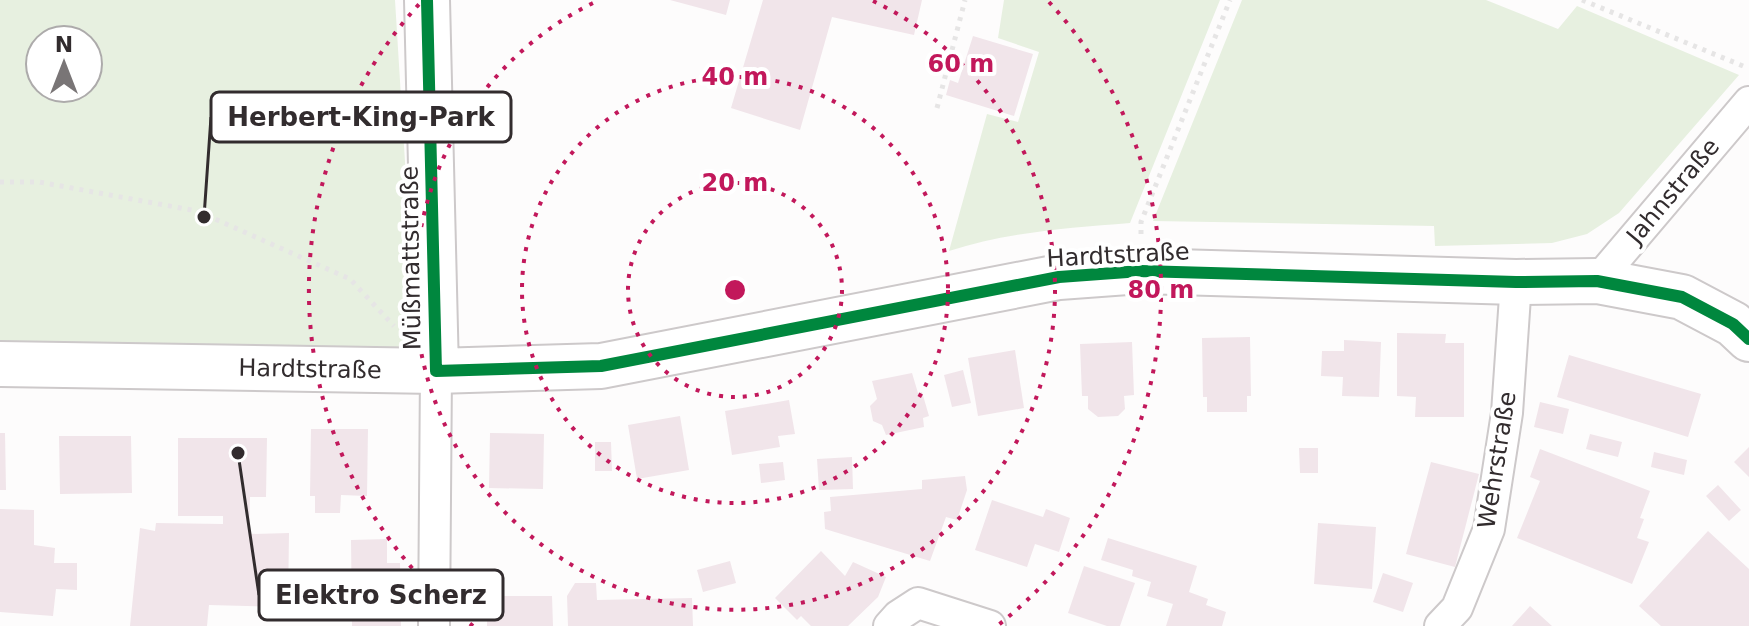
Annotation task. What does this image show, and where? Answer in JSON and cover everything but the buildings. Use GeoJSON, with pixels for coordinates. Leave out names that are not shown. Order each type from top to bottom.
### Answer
{"type":"FeatureCollection","features":[{"type":"Feature","properties":{"kind":"street","name":"Müßmattstraße"},"geometry":{"type":"LineString","coordinates":[[427,0],[436,371],[434,626]]}},
{"type":"Feature","properties":{"kind":"street","name":"Jahnstraße"},"geometry":{"type":"LineString","coordinates":[[1597,281],[1749,102]]}},
{"type":"Feature","properties":{"kind":"street","name":"Hardtstraße"},"geometry":{"type":"LineString","coordinates":[[0,364],[436,371],[601,366],[1059,277],[1141,271],[1516,282],[1597,281],[1682,297],[1733,324],[1749,339]]}},
{"type":"Feature","properties":{"kind":"street","name":"Wehrstraße"},"geometry":{"type":"LineString","coordinates":[[1440,626],[1457,608],[1489,529],[1507,413],[1516,282]]}},
{"type":"Feature","properties":{"kind":"street"},"geometry":{"type":"LineString","coordinates":[[889,626],[918,603],[990,626]]}},
{"type":"Feature","properties":{"kind":"path"},"geometry":{"type":"LineString","coordinates":[[937,108],[965,0]]}},
{"type":"Feature","properties":{"kind":"path"},"geometry":{"type":"LineString","coordinates":[[1141,271],[1141,222],[1230,0]]}},
{"type":"Feature","properties":{"kind":"path"},"geometry":{"type":"LineString","coordinates":[[1582,0],[1749,69]]}},
{"type":"Feature","properties":{"kind":"path"},"geometry":{"type":"LineString","coordinates":[[0,182],[39,182],[197,211],[350,279],[436,371]]}},
{"type":"Feature","properties":{"kind":"green space"},"geometry":{"type":"Polygon","coordinates":[[[0,0],[395,0],[417,356],[0,346],[0,0]]]}},
{"type":"Feature","properties":{"kind":"green space"},"geometry":{"type":"Polygon","coordinates":[[[1004,0],[1220,0],[1130,223],[1016,235],[949,251],[987,114],[1018,122],[1039,52],[998,38],[1004,0]]]}},
{"type":"Feature","properties":{"kind":"green space"},"geometry":{"type":"Polygon","coordinates":[[[1242,0],[1486,0],[1558,29],[1577,6],[1739,75],[1619,213],[1587,234],[1552,243],[1435,246],[1434,226],[1153,221],[1242,0]]]}},
{"type":"Feature","properties":{"kind":"cycle path"},"geometry":{"type":"LineString","coordinates":[[427,0],[436,371],[601,366],[1059,277],[1141,271],[1516,282],[1597,281],[1682,297],[1733,324],[1749,339]]}},
{"type":"Feature","properties":{"kind":"place","name":"Herbert-King-Park"},"geometry":{"type":"Point","coordinates":[204,217]}},
{"type":"Feature","properties":{"kind":"place","name":"Elektro Scherz"},"geometry":{"type":"Point","coordinates":[238,453]}}]}
